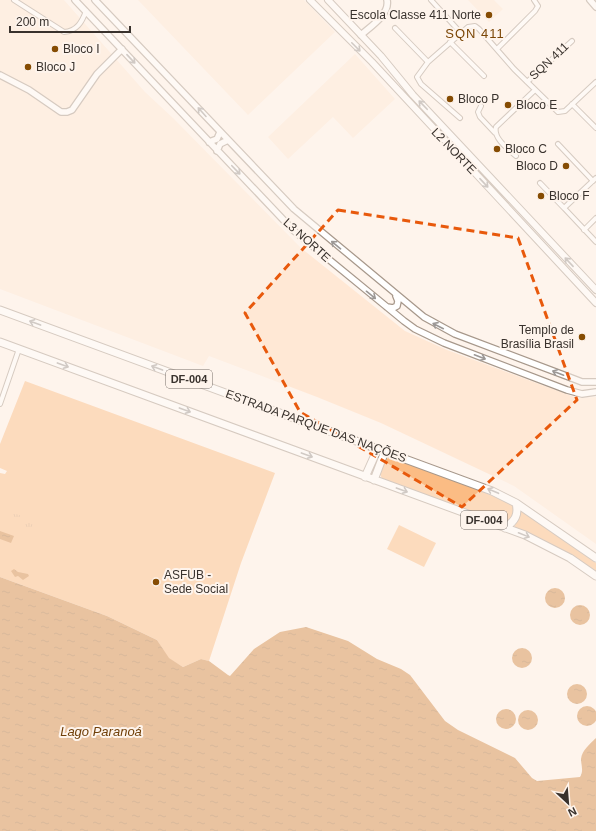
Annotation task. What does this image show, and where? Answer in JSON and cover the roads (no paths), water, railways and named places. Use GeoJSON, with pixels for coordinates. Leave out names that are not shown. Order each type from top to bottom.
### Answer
{"type":"FeatureCollection","features":[{"type":"Feature","properties":{"kind":"highway","name":"ESTRADA PARQUE DAS NAÇÕES"},"geometry":{"type":"LineString","coordinates":[[0,310],[492,491],[516,503],[596,558]]}},
{"type":"Feature","properties":{"kind":"highway","name":"DF-004"},"geometry":{"type":"LineString","coordinates":[[0,342],[505,528],[543,543],[596,576]]}},
{"type":"Feature","properties":{"kind":"highway"},"geometry":{"type":"LineString","coordinates":[[366,477],[378,448]]}},
{"type":"Feature","properties":{"kind":"highway"},"geometry":{"type":"LineString","coordinates":[[374,480],[385,451]]}},
{"type":"Feature","properties":{"kind":"highway"},"geometry":{"type":"LineString","coordinates":[[505,528],[514,522],[517,517],[518,511],[516,503]]}},
{"type":"Feature","properties":{"kind":"main road","name":"L3 NORTE"},"geometry":{"type":"LineString","coordinates":[[75,0],[298,235],[415,329],[444,343],[567,390],[582,394],[596,392]]}},
{"type":"Feature","properties":{"kind":"main road","name":"L3 NORTE"},"geometry":{"type":"LineString","coordinates":[[95,0],[294,209],[424,318],[444,329],[569,378],[582,382],[596,382]]}},
{"type":"Feature","properties":{"kind":"main road","name":"L2 NORTE"},"geometry":{"type":"LineString","coordinates":[[310,0],[372,62],[596,303]]}},
{"type":"Feature","properties":{"kind":"main road"},"geometry":{"type":"LineString","coordinates":[[361,35],[385,12],[387,7],[386,0]]}},
{"type":"Feature","properties":{"kind":"main road"},"geometry":{"type":"LineString","coordinates":[[590,0],[596,4]]}},
{"type":"Feature","properties":{"kind":"main road","name":"L2 NORTE"},"geometry":{"type":"LineString","coordinates":[[332,1],[381,56],[413,95],[596,290]]}},
{"type":"Feature","properties":{"kind":"main road"},"geometry":{"type":"LineString","coordinates":[[0,75],[29,90],[60,112],[67,112],[72,110],[101,68],[122,49]]}},
{"type":"Feature","properties":{"kind":"main road"},"geometry":{"type":"LineString","coordinates":[[372,62],[381,56]]}},
{"type":"Feature","properties":{"kind":"main road"},"geometry":{"type":"LineString","coordinates":[[209,142],[217,139],[220,132]]}},
{"type":"Feature","properties":{"kind":"main road"},"geometry":{"type":"LineString","coordinates":[[217,151],[220,144],[228,140]]}},
{"type":"Feature","properties":{"kind":"main road"},"geometry":{"type":"LineString","coordinates":[[470,168],[478,165]]}},
{"type":"Feature","properties":{"kind":"main road"},"geometry":{"type":"LineString","coordinates":[[385,306],[393,308],[397,306],[398,300],[396,296]]}},
{"type":"Feature","properties":{"kind":"street"},"geometry":{"type":"LineString","coordinates":[[14,0],[64,32],[77,27],[83,19],[86,11]]}},
{"type":"Feature","properties":{"kind":"street"},"geometry":{"type":"LineString","coordinates":[[431,0],[460,32],[418,73],[418,80],[460,118]]}},
{"type":"Feature","properties":{"kind":"street"},"geometry":{"type":"LineString","coordinates":[[497,50],[535,11],[538,6],[534,0]]}},
{"type":"Feature","properties":{"kind":"street","name":"SQN 411"},"geometry":{"type":"LineString","coordinates":[[460,32],[468,27],[475,26],[527,82],[558,112],[563,112],[572,104]]}},
{"type":"Feature","properties":{"kind":"street"},"geometry":{"type":"LineString","coordinates":[[395,28],[428,62]]}},
{"type":"Feature","properties":{"kind":"street","name":"SQN 411"},"geometry":{"type":"LineString","coordinates":[[527,82],[572,40]]}},
{"type":"Feature","properties":{"kind":"street"},"geometry":{"type":"LineString","coordinates":[[450,42],[484,76]]}},
{"type":"Feature","properties":{"kind":"street"},"geometry":{"type":"LineString","coordinates":[[596,82],[572,104],[596,128]]}},
{"type":"Feature","properties":{"kind":"street","name":"SQN 411"},"geometry":{"type":"LineString","coordinates":[[495,132],[496,127],[535,90]]}},
{"type":"Feature","properties":{"kind":"street"},"geometry":{"type":"LineString","coordinates":[[481,106],[478,112],[480,117],[516,156]]}},
{"type":"Feature","properties":{"kind":"street"},"geometry":{"type":"LineString","coordinates":[[558,144],[595,180],[564,208]]}},
{"type":"Feature","properties":{"kind":"street"},"geometry":{"type":"LineString","coordinates":[[540,183],[596,242]]}},
{"type":"Feature","properties":{"kind":"street"},"geometry":{"type":"LineString","coordinates":[[584,230],[596,218]]}},
{"type":"Feature","properties":{"kind":"street"},"geometry":{"type":"LineString","coordinates":[[0,404],[19,349]]}},
{"type":"Feature","properties":{"kind":"water"},"geometry":{"type":"Polygon","coordinates":[[[0,531],[14,536],[11,543],[0,539],[0,531]]]}},
{"type":"Feature","properties":{"kind":"water"},"geometry":{"type":"Polygon","coordinates":[[[14,569],[18,572],[28,574],[29,576],[23,580],[18,576],[15,577],[11,571],[14,569]]]}},
{"type":"Feature","properties":{"kind":"water","name":"Lago Paranoá"},"geometry":{"type":"Polygon","coordinates":[[[0,577],[107,616],[157,640],[169,658],[183,667],[201,659],[209,661],[230,676],[254,649],[280,632],[306,627],[348,641],[377,659],[401,669],[410,675],[445,721],[458,730],[515,758],[532,778],[537,781],[580,777],[582,770],[581,759],[583,753],[596,738],[596,831],[0,831],[0,577]]]}},
{"type":"Feature","properties":{"kind":"water"},"geometry":{"type":"Polygon","coordinates":[[[555,588],[562,591],[565,598],[562,605],[555,608],[548,605],[545,598],[548,591],[555,588]]]}},
{"type":"Feature","properties":{"kind":"water"},"geometry":{"type":"Polygon","coordinates":[[[580,605],[587,608],[590,615],[587,622],[580,625],[573,622],[570,615],[573,608],[580,605]]]}},
{"type":"Feature","properties":{"kind":"water"},"geometry":{"type":"Polygon","coordinates":[[[522,648],[529,651],[532,658],[529,665],[522,668],[515,665],[512,658],[515,651],[522,648]]]}},
{"type":"Feature","properties":{"kind":"water"},"geometry":{"type":"Polygon","coordinates":[[[577,684],[584,687],[587,694],[584,701],[577,704],[570,701],[567,694],[570,687],[577,684]]]}},
{"type":"Feature","properties":{"kind":"water"},"geometry":{"type":"Polygon","coordinates":[[[587,706],[594,709],[597,716],[594,723],[587,726],[580,723],[577,716],[580,709],[587,706]]]}},
{"type":"Feature","properties":{"kind":"water"},"geometry":{"type":"Polygon","coordinates":[[[506,709],[513,712],[516,719],[513,726],[506,729],[499,726],[496,719],[499,712],[506,709]]]}},
{"type":"Feature","properties":{"kind":"water"},"geometry":{"type":"Polygon","coordinates":[[[528,710],[535,713],[538,720],[535,727],[528,730],[521,727],[518,720],[521,713],[528,710]]]}},
{"type":"Feature","properties":{"kind":"place","name":"Escola Classe 411 Norte"},"geometry":{"type":"Point","coordinates":[489,15]}},
{"type":"Feature","properties":{"kind":"place","name":"Bloco I"},"geometry":{"type":"Point","coordinates":[55,49]}},
{"type":"Feature","properties":{"kind":"place","name":"Bloco J"},"geometry":{"type":"Point","coordinates":[28,67]}},
{"type":"Feature","properties":{"kind":"place","name":"Bloco P"},"geometry":{"type":"Point","coordinates":[450,99]}},
{"type":"Feature","properties":{"kind":"place","name":"Bloco E"},"geometry":{"type":"Point","coordinates":[508,105]}},
{"type":"Feature","properties":{"kind":"place","name":"Bloco C"},"geometry":{"type":"Point","coordinates":[497,149]}},
{"type":"Feature","properties":{"kind":"place","name":"Bloco D"},"geometry":{"type":"Point","coordinates":[566,166]}},
{"type":"Feature","properties":{"kind":"place","name":"Bloco F"},"geometry":{"type":"Point","coordinates":[541,196]}},
{"type":"Feature","properties":{"kind":"place","name":"Templo de Brasília Brasil"},"geometry":{"type":"Point","coordinates":[582,337]}},
{"type":"Feature","properties":{"kind":"place","name":"ASFUB - Sede Social"},"geometry":{"type":"Point","coordinates":[156,582]}},
{"type":"Feature","properties":{"kind":"district","name":"SQN 411"},"geometry":{"type":"Point","coordinates":[475,33]}}]}
